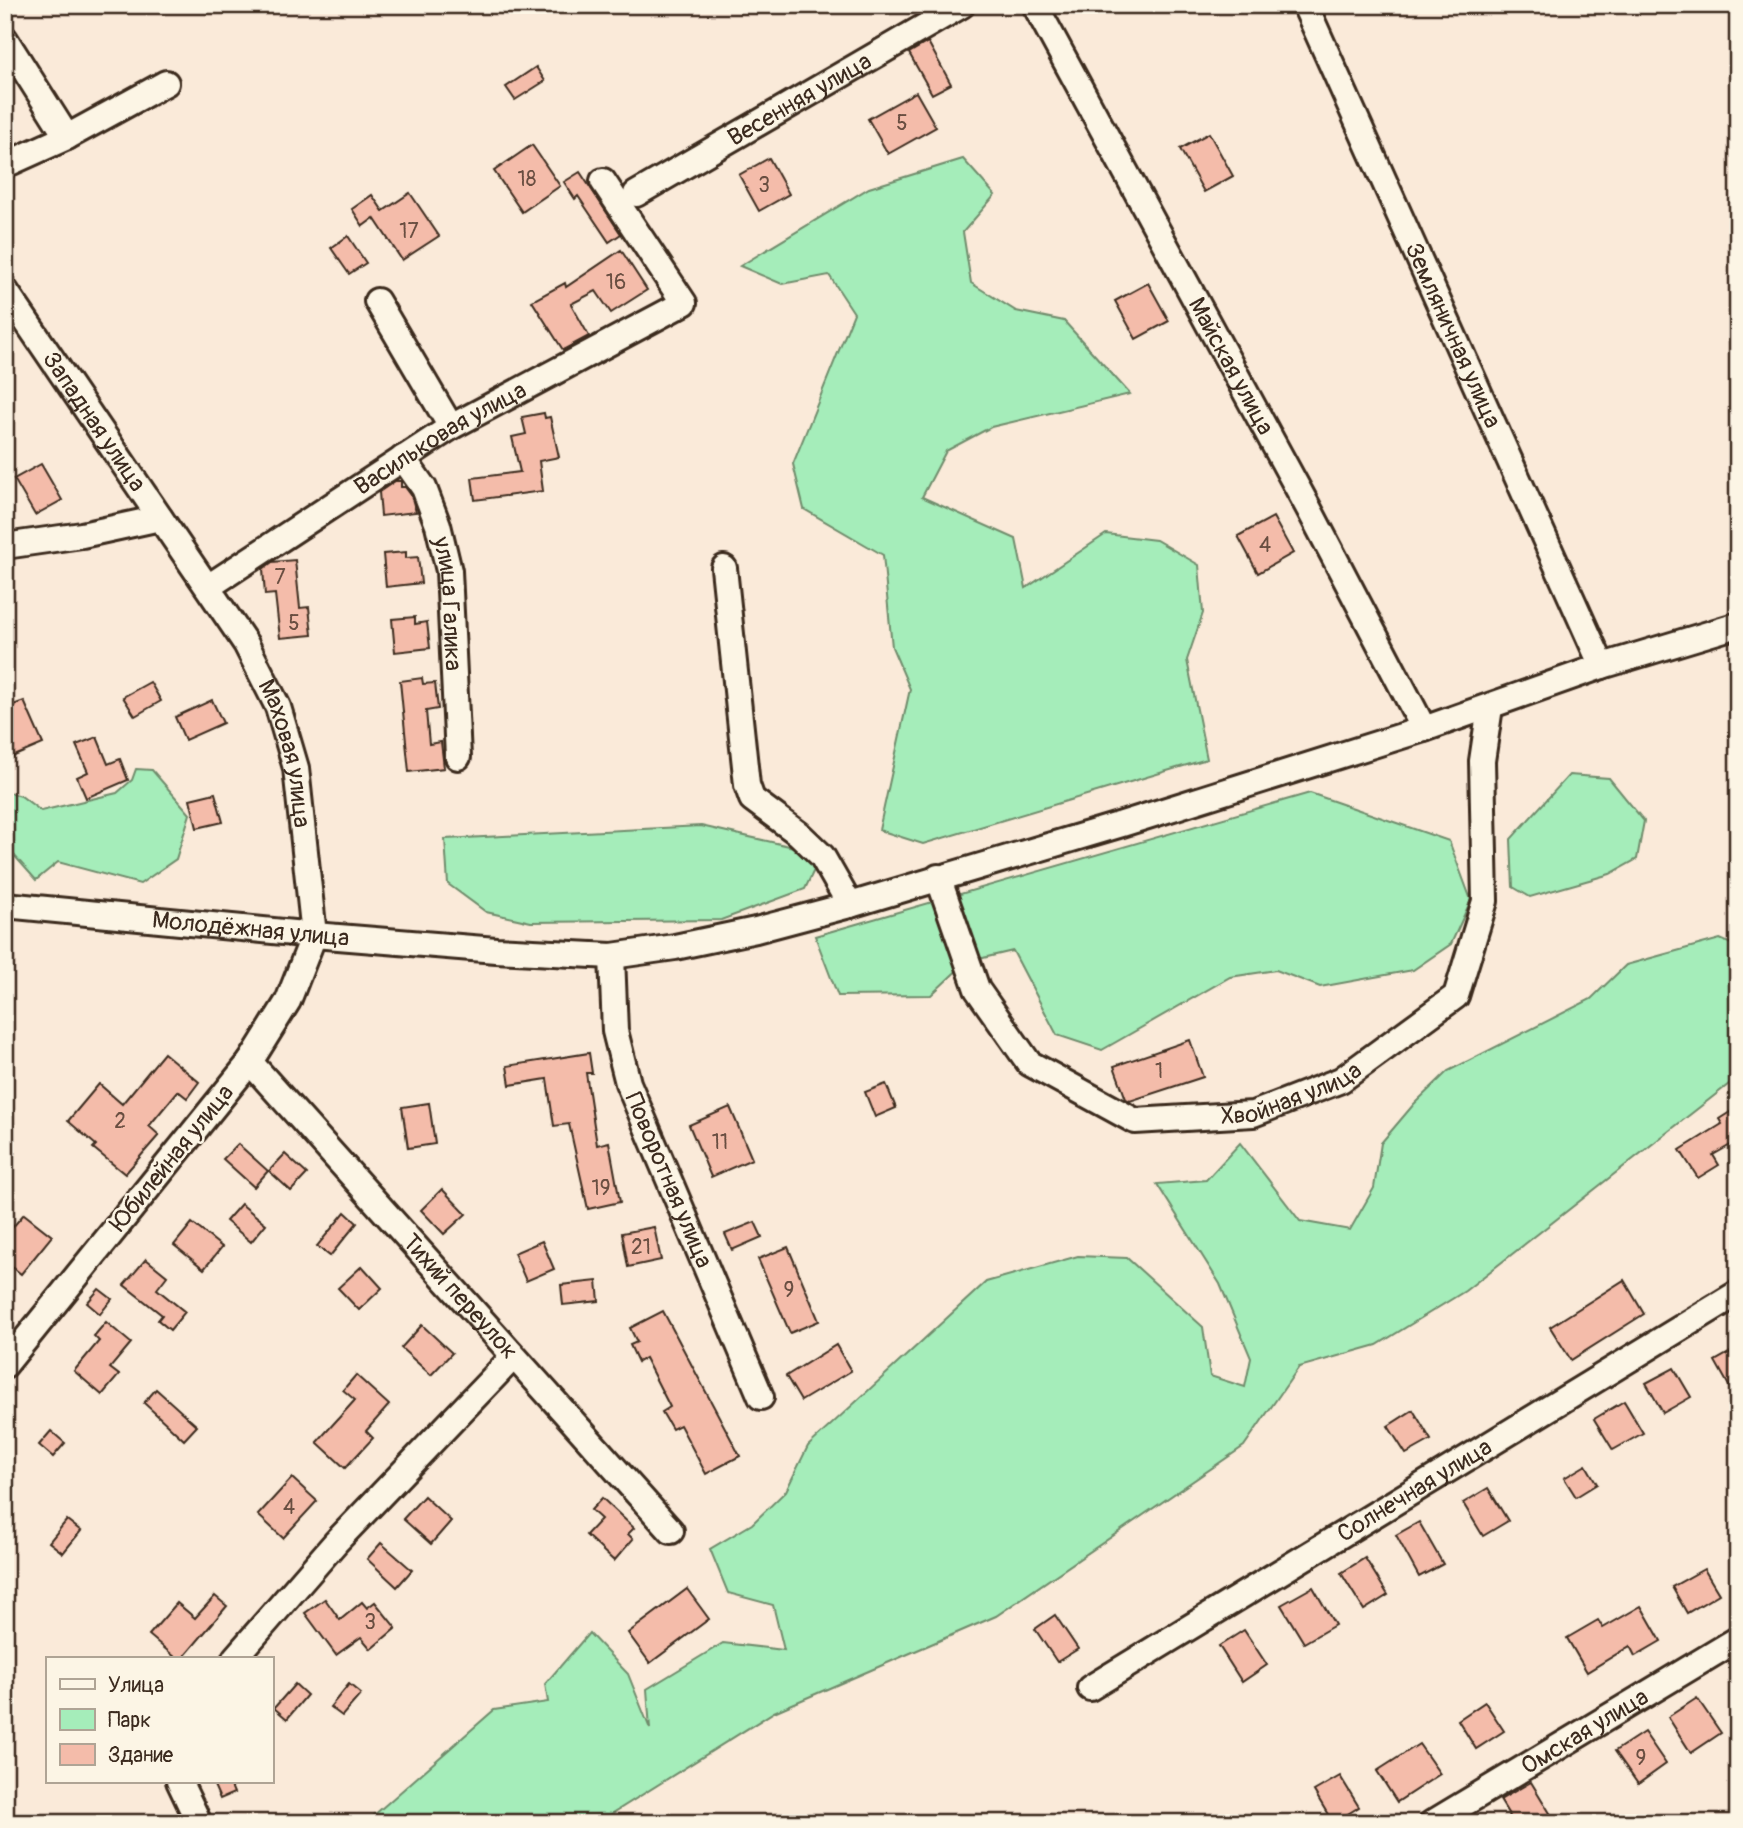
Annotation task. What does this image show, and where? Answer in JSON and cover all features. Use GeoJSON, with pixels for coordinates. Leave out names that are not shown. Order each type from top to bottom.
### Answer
{"type":"FeatureCollection","features":[{"type":"Feature","properties":{"kind":"street","name":"Весенняя улица"},"geometry":{"type":"LineString","coordinates":[[636,194],[962,5]]}},
{"type":"Feature","properties":{"kind":"street","name":"Майская улица"},"geometry":{"type":"LineString","coordinates":[[1035,5],[1309,509],[1424,729]]}},
{"type":"Feature","properties":{"kind":"street","name":"Земляничная улица"},"geometry":{"type":"LineString","coordinates":[[1306,5],[1602,666]]}},
{"type":"Feature","properties":{"kind":"street"},"geometry":{"type":"LineString","coordinates":[[5,39],[67,137]]}},
{"type":"Feature","properties":{"kind":"street"},"geometry":{"type":"LineString","coordinates":[[5,165],[67,137],[166,83]]}},
{"type":"Feature","properties":{"kind":"street","name":"Васильковая улица"},"geometry":{"type":"LineString","coordinates":[[208,587],[451,427],[684,303],[603,181]]}},
{"type":"Feature","properties":{"kind":"street","name":"Западная улица"},"geometry":{"type":"LineString","coordinates":[[5,290],[208,587]]}},
{"type":"Feature","properties":{"kind":"street"},"geometry":{"type":"LineString","coordinates":[[377,301],[451,427]]}},
{"type":"Feature","properties":{"kind":"street","name":"улица Галика"},"geometry":{"type":"LineString","coordinates":[[403,458],[424,488],[438,525],[449,571],[458,757]]}},
{"type":"Feature","properties":{"kind":"street","name":"Западная улица"},"geometry":{"type":"LineString","coordinates":[[5,546],[82,535],[160,518]]}},
{"type":"Feature","properties":{"kind":"street"},"geometry":{"type":"LineString","coordinates":[[724,568],[747,785],[752,799],[799,834],[822,856],[850,905]]}},
{"type":"Feature","properties":{"kind":"street","name":"Маховая улица"},"geometry":{"type":"LineString","coordinates":[[208,587],[246,644],[278,708],[296,768],[314,935]]}},
{"type":"Feature","properties":{"kind":"street","name":"Молодёжная улица"},"geometry":{"type":"LineString","coordinates":[[5,905],[496,950],[612,956],[675,947],[756,930],[850,905],[1122,824],[1424,729],[1602,666],[1738,625]]}},
{"type":"Feature","properties":{"kind":"street","name":"Хвойная улица"},"geometry":{"type":"LineString","coordinates":[[938,877],[977,989],[1030,1063],[1135,1121],[1253,1114],[1341,1080],[1456,996],[1485,901],[1482,761],[1490,706]]}},
{"type":"Feature","properties":{"kind":"street","name":"Юбилейная улица"},"geometry":{"type":"LineString","coordinates":[[5,1365],[250,1062],[288,1001],[314,935]]}},
{"type":"Feature","properties":{"kind":"street","name":"Поворотная улица"},"geometry":{"type":"LineString","coordinates":[[612,956],[615,1031],[628,1083],[761,1397]]}},
{"type":"Feature","properties":{"kind":"street","name":"Тихий переулок"},"geometry":{"type":"LineString","coordinates":[[250,1062],[671,1531]]}},
{"type":"Feature","properties":{"kind":"street","name":"Солнечная улица"},"geometry":{"type":"LineString","coordinates":[[1090,1688],[1738,1293]]}},
{"type":"Feature","properties":{"kind":"street"},"geometry":{"type":"LineString","coordinates":[[236,1657],[337,1542],[513,1357]]}},
{"type":"Feature","properties":{"kind":"street","name":"Омская улица"},"geometry":{"type":"LineString","coordinates":[[1432,1823],[1738,1639]]}},
{"type":"Feature","properties":{"kind":"street"},"geometry":{"type":"LineString","coordinates":[[180,1783],[199,1823]]}},
{"type":"Feature","properties":{"kind":"green space"},"geometry":{"type":"Polygon","coordinates":[[[963,159],[995,195],[963,232],[971,283],[1016,311],[1064,321],[1130,394],[991,427],[946,451],[922,497],[1016,539],[1026,588],[1106,534],[1156,540],[1199,565],[1203,613],[1187,660],[1207,759],[923,844],[879,830],[910,689],[892,647],[883,555],[804,509],[793,464],[854,313],[829,275],[782,284],[740,266],[869,188],[963,159]]]}},
{"type":"Feature","properties":{"kind":"green space"},"geometry":{"type":"Polygon","coordinates":[[[136,769],[152,770],[190,814],[176,859],[140,884],[58,862],[36,880],[5,845],[5,791],[21,796],[41,811],[117,793],[132,780],[136,769]]]}},
{"type":"Feature","properties":{"kind":"green space"},"geometry":{"type":"Polygon","coordinates":[[[1569,775],[1609,778],[1644,821],[1637,859],[1610,874],[1530,897],[1513,887],[1511,839],[1569,775]]]}},
{"type":"Feature","properties":{"kind":"green space"},"geometry":{"type":"Polygon","coordinates":[[[1310,793],[1449,841],[1471,900],[1451,944],[1413,970],[1320,987],[1276,970],[1230,977],[1102,1050],[1057,1035],[1013,951],[966,962],[931,995],[838,996],[815,936],[1310,793]]]}},
{"type":"Feature","properties":{"kind":"green space"},"geometry":{"type":"Polygon","coordinates":[[[701,826],[798,848],[815,868],[805,889],[721,920],[531,922],[486,912],[448,884],[445,839],[701,826]]]}},
{"type":"Feature","properties":{"kind":"green space"},"geometry":{"type":"Polygon","coordinates":[[[1720,939],[1738,947],[1738,1077],[1465,1291],[1377,1345],[1299,1367],[1244,1446],[996,1616],[774,1712],[597,1823],[365,1823],[494,1710],[548,1702],[545,1684],[589,1633],[628,1674],[650,1729],[647,1689],[723,1643],[784,1650],[773,1605],[728,1593],[710,1549],[752,1524],[786,1491],[808,1446],[986,1282],[1078,1256],[1127,1258],[1203,1327],[1210,1376],[1245,1387],[1251,1358],[1220,1284],[1157,1184],[1206,1180],[1240,1143],[1300,1221],[1350,1230],[1374,1188],[1381,1143],[1414,1104],[1448,1071],[1591,999],[1626,965],[1720,939]]]}},
{"type":"Feature","properties":{"kind":"building"},"geometry":{"type":"Polygon","coordinates":[[[928,42],[951,84],[932,94],[909,53],[928,42]]]}},
{"type":"Feature","properties":{"kind":"building"},"geometry":{"type":"Polygon","coordinates":[[[536,67],[545,81],[515,100],[506,87],[536,67]]]}},
{"type":"Feature","properties":{"kind":"building"},"geometry":{"type":"Polygon","coordinates":[[[916,92],[936,127],[888,154],[868,119],[916,92]]]}},
{"type":"Feature","properties":{"kind":"building"},"geometry":{"type":"Polygon","coordinates":[[[1209,133],[1233,176],[1204,192],[1180,149],[1209,133]]]}},
{"type":"Feature","properties":{"kind":"building"},"geometry":{"type":"Polygon","coordinates":[[[532,145],[560,186],[522,212],[494,171],[532,145]]]}},
{"type":"Feature","properties":{"kind":"building"},"geometry":{"type":"Polygon","coordinates":[[[769,158],[789,194],[759,211],[739,175],[769,158]]]}},
{"type":"Feature","properties":{"kind":"building"},"geometry":{"type":"Polygon","coordinates":[[[580,172],[621,234],[609,242],[578,196],[575,199],[564,182],[580,172]]]}},
{"type":"Feature","properties":{"kind":"building"},"geometry":{"type":"Polygon","coordinates":[[[410,193],[439,236],[402,260],[374,218],[363,226],[352,209],[372,195],[383,211],[410,193]]]}},
{"type":"Feature","properties":{"kind":"building"},"geometry":{"type":"Polygon","coordinates":[[[348,236],[366,263],[349,274],[331,248],[348,236]]]}},
{"type":"Feature","properties":{"kind":"building"},"geometry":{"type":"Polygon","coordinates":[[[621,250],[647,290],[611,313],[596,291],[571,304],[589,336],[563,350],[532,301],[565,283],[566,287],[621,250]]]}},
{"type":"Feature","properties":{"kind":"building"},"geometry":{"type":"Polygon","coordinates":[[[1148,283],[1169,321],[1136,339],[1115,301],[1148,283]]]}},
{"type":"Feature","properties":{"kind":"building"},"geometry":{"type":"Polygon","coordinates":[[[544,413],[545,418],[550,417],[559,457],[539,461],[543,491],[475,500],[472,478],[520,472],[512,437],[526,434],[522,417],[544,413]]]}},
{"type":"Feature","properties":{"kind":"building"},"geometry":{"type":"Polygon","coordinates":[[[41,464],[62,500],[35,515],[14,479],[41,464]]]}},
{"type":"Feature","properties":{"kind":"building"},"geometry":{"type":"Polygon","coordinates":[[[395,481],[401,481],[401,487],[405,487],[411,495],[416,512],[381,516],[379,492],[395,481]]]}},
{"type":"Feature","properties":{"kind":"building"},"geometry":{"type":"Polygon","coordinates":[[[1273,517],[1293,553],[1258,573],[1238,536],[1273,517]]]}},
{"type":"Feature","properties":{"kind":"building"},"geometry":{"type":"Polygon","coordinates":[[[406,552],[406,558],[418,557],[421,583],[386,587],[383,554],[406,552]]]}},
{"type":"Feature","properties":{"kind":"building"},"geometry":{"type":"Polygon","coordinates":[[[295,560],[300,608],[309,607],[312,635],[280,638],[275,594],[265,595],[263,569],[272,562],[295,560]]]}},
{"type":"Feature","properties":{"kind":"building"},"geometry":{"type":"Polygon","coordinates":[[[415,617],[415,624],[427,622],[430,648],[395,652],[392,619],[415,617]]]}},
{"type":"Feature","properties":{"kind":"building"},"geometry":{"type":"Polygon","coordinates":[[[422,678],[423,684],[435,683],[438,709],[426,711],[429,744],[441,742],[444,768],[409,772],[400,681],[422,678]]]}},
{"type":"Feature","properties":{"kind":"building"},"geometry":{"type":"Polygon","coordinates":[[[150,682],[161,701],[135,716],[123,697],[150,682]]]}},
{"type":"Feature","properties":{"kind":"building"},"geometry":{"type":"Polygon","coordinates":[[[212,700],[223,723],[185,740],[175,717],[212,700]]]}},
{"type":"Feature","properties":{"kind":"building"},"geometry":{"type":"Polygon","coordinates":[[[24,701],[43,744],[5,760],[5,708],[24,701]]]}},
{"type":"Feature","properties":{"kind":"building"},"geometry":{"type":"Polygon","coordinates":[[[97,737],[108,764],[120,759],[128,780],[86,798],[77,777],[88,772],[76,745],[97,737]]]}},
{"type":"Feature","properties":{"kind":"building"},"geometry":{"type":"Polygon","coordinates":[[[215,793],[223,822],[197,828],[190,799],[215,793]]]}},
{"type":"Feature","properties":{"kind":"building"},"geometry":{"type":"Polygon","coordinates":[[[1190,1040],[1203,1077],[1130,1101],[1126,1099],[1114,1066],[1190,1040]]]}},
{"type":"Feature","properties":{"kind":"building"},"geometry":{"type":"Polygon","coordinates":[[[164,1053],[199,1082],[187,1098],[178,1091],[149,1126],[159,1135],[125,1174],[93,1148],[96,1145],[68,1121],[99,1084],[122,1104],[164,1053]]]}},
{"type":"Feature","properties":{"kind":"building"},"geometry":{"type":"Polygon","coordinates":[[[589,1053],[592,1073],[586,1073],[597,1145],[609,1142],[620,1202],[588,1209],[569,1124],[554,1126],[547,1079],[510,1085],[507,1066],[589,1053]]]}},
{"type":"Feature","properties":{"kind":"building"},"geometry":{"type":"Polygon","coordinates":[[[886,1084],[896,1108],[875,1117],[865,1092],[886,1084]]]}},
{"type":"Feature","properties":{"kind":"building"},"geometry":{"type":"Polygon","coordinates":[[[429,1103],[435,1144],[408,1148],[402,1107],[429,1103]]]}},
{"type":"Feature","properties":{"kind":"building"},"geometry":{"type":"Polygon","coordinates":[[[730,1107],[752,1159],[711,1177],[689,1125],[730,1107]]]}},
{"type":"Feature","properties":{"kind":"building"},"geometry":{"type":"Polygon","coordinates":[[[1738,1107],[1738,1149],[1734,1143],[1713,1155],[1719,1165],[1698,1178],[1680,1150],[1722,1124],[1719,1119],[1738,1107]]]}},
{"type":"Feature","properties":{"kind":"building"},"geometry":{"type":"Polygon","coordinates":[[[238,1144],[268,1171],[254,1187],[223,1159],[238,1144]]]}},
{"type":"Feature","properties":{"kind":"building"},"geometry":{"type":"Polygon","coordinates":[[[285,1154],[307,1174],[291,1191],[269,1171],[285,1154]]]}},
{"type":"Feature","properties":{"kind":"building"},"geometry":{"type":"Polygon","coordinates":[[[442,1189],[466,1214],[444,1234],[421,1210],[442,1189]]]}},
{"type":"Feature","properties":{"kind":"building"},"geometry":{"type":"Polygon","coordinates":[[[241,1204],[266,1224],[251,1242],[226,1221],[241,1204]]]}},
{"type":"Feature","properties":{"kind":"building"},"geometry":{"type":"Polygon","coordinates":[[[345,1212],[357,1223],[330,1256],[317,1246],[345,1212]]]}},
{"type":"Feature","properties":{"kind":"building"},"geometry":{"type":"Polygon","coordinates":[[[24,1214],[52,1236],[21,1274],[5,1261],[5,1236],[24,1214]]]}},
{"type":"Feature","properties":{"kind":"building"},"geometry":{"type":"Polygon","coordinates":[[[755,1222],[762,1237],[732,1250],[725,1234],[755,1222]]]}},
{"type":"Feature","properties":{"kind":"building"},"geometry":{"type":"Polygon","coordinates":[[[192,1223],[222,1247],[204,1269],[174,1245],[192,1223]]]}},
{"type":"Feature","properties":{"kind":"building"},"geometry":{"type":"Polygon","coordinates":[[[654,1227],[661,1260],[628,1267],[622,1233],[654,1227]]]}},
{"type":"Feature","properties":{"kind":"building"},"geometry":{"type":"Polygon","coordinates":[[[542,1241],[554,1269],[526,1281],[514,1253],[542,1241]]]}},
{"type":"Feature","properties":{"kind":"building"},"geometry":{"type":"Polygon","coordinates":[[[788,1247],[819,1321],[790,1333],[758,1259],[788,1247]]]}},
{"type":"Feature","properties":{"kind":"building"},"geometry":{"type":"Polygon","coordinates":[[[146,1259],[167,1276],[157,1289],[185,1312],[170,1330],[158,1320],[162,1315],[124,1285],[146,1259]]]}},
{"type":"Feature","properties":{"kind":"building"},"geometry":{"type":"Polygon","coordinates":[[[362,1266],[382,1288],[359,1310],[338,1288],[362,1266]]]}},
{"type":"Feature","properties":{"kind":"building"},"geometry":{"type":"Polygon","coordinates":[[[1624,1280],[1644,1314],[1571,1360],[1550,1327],[1624,1280]]]}},
{"type":"Feature","properties":{"kind":"building"},"geometry":{"type":"Polygon","coordinates":[[[597,1281],[599,1301],[563,1305],[561,1285],[597,1281]]]}},
{"type":"Feature","properties":{"kind":"building"},"geometry":{"type":"Polygon","coordinates":[[[99,1289],[112,1299],[100,1314],[87,1303],[99,1289]]]}},
{"type":"Feature","properties":{"kind":"building"},"geometry":{"type":"Polygon","coordinates":[[[663,1311],[740,1456],[706,1474],[680,1425],[672,1429],[662,1412],[670,1407],[645,1358],[638,1362],[630,1345],[637,1342],[630,1328],[663,1311]]]}},
{"type":"Feature","properties":{"kind":"building"},"geometry":{"type":"Polygon","coordinates":[[[106,1322],[131,1343],[110,1368],[119,1375],[102,1395],[74,1371],[99,1341],[94,1336],[106,1322]]]}},
{"type":"Feature","properties":{"kind":"building"},"geometry":{"type":"Polygon","coordinates":[[[422,1325],[452,1353],[431,1375],[401,1348],[422,1325]]]}},
{"type":"Feature","properties":{"kind":"building"},"geometry":{"type":"Polygon","coordinates":[[[836,1345],[851,1371],[801,1401],[786,1376],[836,1345]]]}},
{"type":"Feature","properties":{"kind":"building"},"geometry":{"type":"Polygon","coordinates":[[[1738,1348],[1738,1402],[1715,1361],[1738,1348]]]}},
{"type":"Feature","properties":{"kind":"building"},"geometry":{"type":"Polygon","coordinates":[[[1674,1368],[1691,1397],[1663,1413],[1646,1383],[1674,1368]]]}},
{"type":"Feature","properties":{"kind":"building"},"geometry":{"type":"Polygon","coordinates":[[[356,1375],[389,1405],[366,1431],[373,1438],[345,1468],[317,1442],[355,1400],[343,1390],[356,1375]]]}},
{"type":"Feature","properties":{"kind":"building"},"geometry":{"type":"Polygon","coordinates":[[[156,1389],[197,1426],[184,1440],[144,1403],[156,1389]]]}},
{"type":"Feature","properties":{"kind":"building"},"geometry":{"type":"Polygon","coordinates":[[[1624,1401],[1643,1433],[1613,1450],[1594,1419],[1624,1401]]]}},
{"type":"Feature","properties":{"kind":"building"},"geometry":{"type":"Polygon","coordinates":[[[1413,1410],[1431,1440],[1406,1454],[1388,1426],[1413,1410]]]}},
{"type":"Feature","properties":{"kind":"building"},"geometry":{"type":"Polygon","coordinates":[[[51,1431],[65,1443],[53,1457],[39,1445],[51,1431]]]}},
{"type":"Feature","properties":{"kind":"building"},"geometry":{"type":"Polygon","coordinates":[[[1586,1465],[1597,1484],[1576,1497],[1564,1478],[1586,1465]]]}},
{"type":"Feature","properties":{"kind":"building"},"geometry":{"type":"Polygon","coordinates":[[[292,1478],[317,1501],[283,1538],[258,1515],[292,1478]]]}},
{"type":"Feature","properties":{"kind":"building"},"geometry":{"type":"Polygon","coordinates":[[[1488,1488],[1508,1521],[1483,1536],[1463,1503],[1488,1488]]]}},
{"type":"Feature","properties":{"kind":"building"},"geometry":{"type":"Polygon","coordinates":[[[424,1496],[451,1521],[431,1544],[403,1519],[424,1496]]]}},
{"type":"Feature","properties":{"kind":"building"},"geometry":{"type":"Polygon","coordinates":[[[602,1498],[634,1528],[628,1534],[633,1539],[614,1561],[586,1535],[601,1519],[591,1510],[602,1498]]]}},
{"type":"Feature","properties":{"kind":"building"},"geometry":{"type":"Polygon","coordinates":[[[67,1520],[81,1531],[63,1553],[49,1542],[67,1520]]]}},
{"type":"Feature","properties":{"kind":"building"},"geometry":{"type":"Polygon","coordinates":[[[1419,1522],[1443,1564],[1419,1577],[1396,1535],[1419,1522]]]}},
{"type":"Feature","properties":{"kind":"building"},"geometry":{"type":"Polygon","coordinates":[[[381,1543],[412,1570],[397,1587],[367,1559],[381,1543]]]}},
{"type":"Feature","properties":{"kind":"building"},"geometry":{"type":"Polygon","coordinates":[[[1365,1558],[1388,1595],[1364,1610],[1341,1573],[1365,1558]]]}},
{"type":"Feature","properties":{"kind":"building"},"geometry":{"type":"Polygon","coordinates":[[[1704,1569],[1719,1594],[1687,1613],[1672,1587],[1704,1569]]]}},
{"type":"Feature","properties":{"kind":"building"},"geometry":{"type":"Polygon","coordinates":[[[1313,1587],[1335,1625],[1304,1643],[1281,1605],[1313,1587]]]}},
{"type":"Feature","properties":{"kind":"building"},"geometry":{"type":"Polygon","coordinates":[[[687,1589],[709,1619],[650,1663],[628,1633],[687,1589]]]}},
{"type":"Feature","properties":{"kind":"building"},"geometry":{"type":"Polygon","coordinates":[[[215,1596],[227,1606],[184,1657],[175,1657],[149,1635],[177,1603],[195,1618],[215,1596]]]}},
{"type":"Feature","properties":{"kind":"building"},"geometry":{"type":"Polygon","coordinates":[[[325,1599],[340,1620],[362,1602],[367,1608],[375,1602],[396,1628],[371,1649],[361,1637],[336,1655],[305,1613],[325,1599]]]}},
{"type":"Feature","properties":{"kind":"building"},"geometry":{"type":"Polygon","coordinates":[[[1641,1606],[1661,1641],[1635,1656],[1630,1646],[1587,1672],[1567,1638],[1598,1620],[1603,1628],[1641,1606]]]}},
{"type":"Feature","properties":{"kind":"building"},"geometry":{"type":"Polygon","coordinates":[[[1055,1615],[1078,1649],[1057,1662],[1035,1629],[1055,1615]]]}},
{"type":"Feature","properties":{"kind":"building"},"geometry":{"type":"Polygon","coordinates":[[[1244,1630],[1267,1665],[1242,1682],[1219,1646],[1244,1630]]]}},
{"type":"Feature","properties":{"kind":"building"},"geometry":{"type":"Polygon","coordinates":[[[295,1684],[307,1695],[287,1719],[274,1708],[295,1684]]]}},
{"type":"Feature","properties":{"kind":"building"},"geometry":{"type":"Polygon","coordinates":[[[349,1684],[361,1694],[342,1716],[330,1707],[349,1684]]]}},
{"type":"Feature","properties":{"kind":"building"},"geometry":{"type":"Polygon","coordinates":[[[1697,1698],[1721,1733],[1691,1753],[1668,1717],[1697,1698]]]}},
{"type":"Feature","properties":{"kind":"building"},"geometry":{"type":"Polygon","coordinates":[[[1485,1702],[1504,1731],[1476,1749],[1458,1720],[1485,1702]]]}},
{"type":"Feature","properties":{"kind":"building"},"geometry":{"type":"Polygon","coordinates":[[[1644,1732],[1666,1764],[1638,1784],[1615,1751],[1644,1732]]]}},
{"type":"Feature","properties":{"kind":"building"},"geometry":{"type":"Polygon","coordinates":[[[1419,1744],[1440,1774],[1397,1802],[1377,1771],[1419,1744]]]}},
{"type":"Feature","properties":{"kind":"building"},"geometry":{"type":"Polygon","coordinates":[[[1340,1776],[1359,1807],[1333,1823],[1314,1791],[1340,1776]]]}},
{"type":"Feature","properties":{"kind":"building"},"geometry":{"type":"Polygon","coordinates":[[[1531,1782],[1556,1823],[1514,1823],[1500,1800],[1531,1782]]]}},
{"type":"Feature","properties":{"kind":"building"},"geometry":{"type":"Polygon","coordinates":[[[213,1783],[230,1783],[234,1793],[220,1799],[213,1783]]]}}]}
